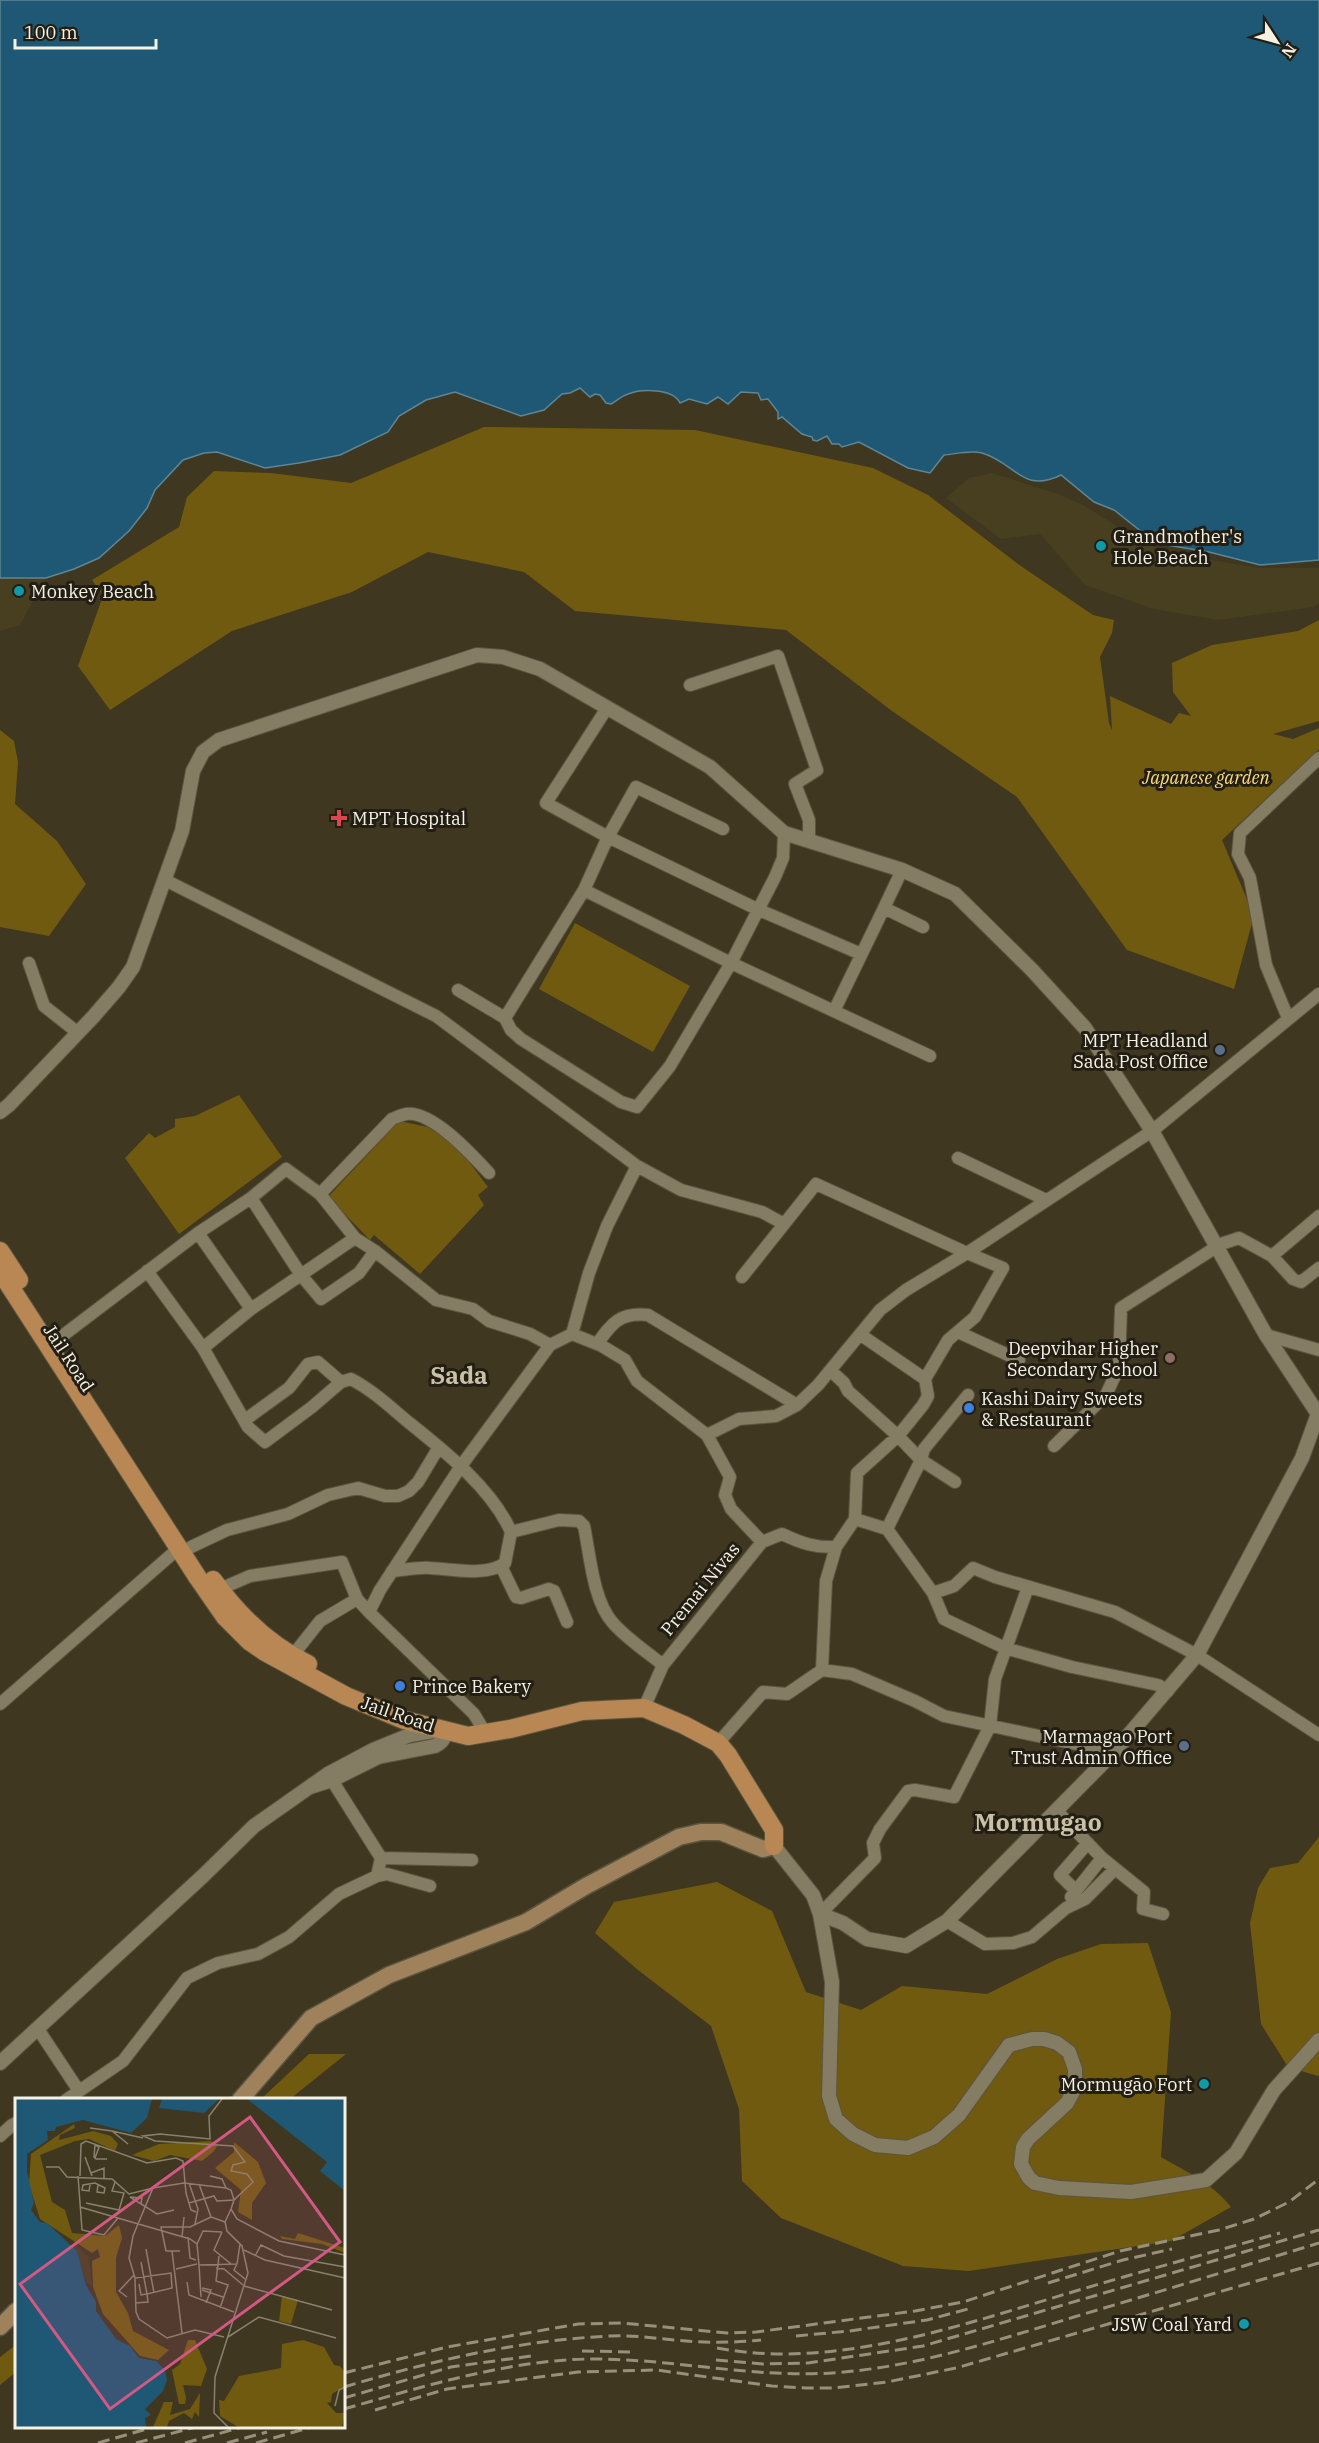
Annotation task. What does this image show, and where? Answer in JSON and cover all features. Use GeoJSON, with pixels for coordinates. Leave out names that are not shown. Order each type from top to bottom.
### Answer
{"type":"FeatureCollection","features":[{"type":"Feature","properties":{"kind":"main road","name":"Jail Road"},"geometry":{"type":"LineString","coordinates":[[0,1251],[53,1343],[185,1547],[225,1617],[249,1641],[346,1696],[404,1720],[445,1730]]}},
{"type":"Feature","properties":{"kind":"main road","name":"Jail Road"},"geometry":{"type":"LineString","coordinates":[[0,1271],[53,1343]]}},
{"type":"Feature","properties":{"kind":"main road","name":"Jail Road"},"geometry":{"type":"LineString","coordinates":[[185,1547],[251,1624],[269,1640],[293,1655],[409,1712],[438,1723],[445,1730]]}},
{"type":"Feature","properties":{"kind":"main road"},"geometry":{"type":"LineString","coordinates":[[242,2098],[311,2018],[389,1975],[526,1922],[586,1886],[680,1837],[701,1832],[721,1832],[763,1849],[774,1846],[774,1830],[728,1755],[717,1743],[684,1725],[644,1708],[582,1711],[486,1734],[468,1736],[445,1730]]}},
{"type":"Feature","properties":{"kind":"main road"},"geometry":{"type":"LineString","coordinates":[[0,2327],[15,2312]]}},
{"type":"Feature","properties":{"kind":"street"},"geometry":{"type":"LineString","coordinates":[[0,1112],[119,987],[133,967],[182,831],[193,771],[203,752],[219,740],[477,655],[503,657],[540,669],[710,767],[784,834],[902,870],[955,894],[1032,970],[1085,1028],[1152,1131],[1266,1335],[1318,1412],[1302,1458],[1197,1655],[1114,1752],[947,1921],[906,1946],[867,1938],[843,1923],[820,1914]]}},
{"type":"Feature","properties":{"kind":"street"},"geometry":{"type":"LineString","coordinates":[[690,685],[778,656],[817,770],[795,784],[809,820],[809,841]]}},
{"type":"Feature","properties":{"kind":"street"},"geometry":{"type":"LineString","coordinates":[[607,708],[546,802],[608,837],[757,909],[861,954]]}},
{"type":"Feature","properties":{"kind":"street"},"geometry":{"type":"LineString","coordinates":[[1288,1018],[1266,965],[1251,878],[1238,854],[1240,833],[1319,758]]}},
{"type":"Feature","properties":{"kind":"street"},"geometry":{"type":"LineString","coordinates":[[506,1018],[584,890],[608,837],[636,787],[723,829]]}},
{"type":"Feature","properties":{"kind":"street"},"geometry":{"type":"LineString","coordinates":[[458,990],[506,1018],[511,1030],[521,1039],[621,1102],[637,1107],[670,1066],[731,963],[783,858],[784,834]]}},
{"type":"Feature","properties":{"kind":"street"},"geometry":{"type":"LineString","coordinates":[[834,1011],[902,870]]}},
{"type":"Feature","properties":{"kind":"street"},"geometry":{"type":"LineString","coordinates":[[165,880],[436,1016],[637,1166],[681,1190],[762,1212],[784,1224]]}},
{"type":"Feature","properties":{"kind":"street"},"geometry":{"type":"LineString","coordinates":[[584,890],[731,963],[930,1056]]}},
{"type":"Feature","properties":{"kind":"street"},"geometry":{"type":"LineString","coordinates":[[884,908],[923,927]]}},
{"type":"Feature","properties":{"kind":"street"},"geometry":{"type":"LineString","coordinates":[[29,963],[44,1006],[77,1032]]}},
{"type":"Feature","properties":{"kind":"street"},"geometry":{"type":"LineString","coordinates":[[369,1612],[392,1571],[461,1466],[550,1344],[572,1334],[625,1359],[637,1381],[707,1435],[739,1419],[776,1416],[797,1405],[831,1371],[880,1310],[906,1290],[967,1254],[1152,1131],[1319,994]]}},
{"type":"Feature","properties":{"kind":"street"},"geometry":{"type":"LineString","coordinates":[[320,1194],[392,1119],[408,1113],[427,1119],[462,1144],[489,1173]]}},
{"type":"Feature","properties":{"kind":"street"},"geometry":{"type":"LineString","coordinates":[[958,1158],[1046,1200]]}},
{"type":"Feature","properties":{"kind":"street"},"geometry":{"type":"LineString","coordinates":[[572,1334],[596,1254],[607,1226],[637,1166]]}},
{"type":"Feature","properties":{"kind":"street"},"geometry":{"type":"LineString","coordinates":[[53,1343],[286,1169],[320,1194],[355,1238],[375,1251],[436,1300],[472,1309],[489,1321],[530,1334],[550,1344]]}},
{"type":"Feature","properties":{"kind":"street"},"geometry":{"type":"LineString","coordinates":[[742,1277],[816,1184],[967,1254],[1003,1268],[975,1317],[948,1340],[925,1379],[928,1396],[923,1405],[898,1436],[857,1473],[855,1519],[836,1547],[826,1581],[822,1670]]}},
{"type":"Feature","properties":{"kind":"street"},"geometry":{"type":"LineString","coordinates":[[250,1198],[301,1275],[321,1299],[358,1273],[375,1251]]}},
{"type":"Feature","properties":{"kind":"street"},"geometry":{"type":"LineString","coordinates":[[1272,1256],[1319,1216]]}},
{"type":"Feature","properties":{"kind":"street"},"geometry":{"type":"LineString","coordinates":[[198,1233],[250,1309]]}},
{"type":"Feature","properties":{"kind":"street"},"geometry":{"type":"LineString","coordinates":[[203,1348],[250,1309],[355,1238]]}},
{"type":"Feature","properties":{"kind":"street"},"geometry":{"type":"LineString","coordinates":[[1054,1446],[1106,1395],[1119,1367],[1121,1308],[1228,1240],[1239,1238],[1272,1256],[1293,1279],[1300,1282],[1319,1268]]}},
{"type":"Feature","properties":{"kind":"street"},"geometry":{"type":"LineString","coordinates":[[147,1271],[203,1348],[248,1427],[265,1442],[341,1382],[351,1379],[370,1389],[461,1466],[489,1498],[511,1532],[505,1563],[501,1566],[459,1572],[430,1568],[392,1571]]}},
{"type":"Feature","properties":{"kind":"street"},"geometry":{"type":"LineString","coordinates":[[597,1344],[611,1324],[632,1313],[648,1315],[797,1405]]}},
{"type":"Feature","properties":{"kind":"street"},"geometry":{"type":"LineString","coordinates":[[957,1332],[1019,1360]]}},
{"type":"Feature","properties":{"kind":"street"},"geometry":{"type":"LineString","coordinates":[[861,1335],[925,1379]]}},
{"type":"Feature","properties":{"kind":"street"},"geometry":{"type":"LineString","coordinates":[[1266,1335],[1319,1350]]}},
{"type":"Feature","properties":{"kind":"street"},"geometry":{"type":"LineString","coordinates":[[245,1420],[289,1388],[308,1364],[318,1362],[341,1382]]}},
{"type":"Feature","properties":{"kind":"street"},"geometry":{"type":"LineString","coordinates":[[831,1371],[844,1383],[848,1391],[921,1460],[955,1482]]}},
{"type":"Feature","properties":{"kind":"street"},"geometry":{"type":"LineString","coordinates":[[886,1529],[921,1460],[924,1449],[968,1395]]}},
{"type":"Feature","properties":{"kind":"street","name":"Premai Nivas"},"geometry":{"type":"LineString","coordinates":[[644,1708],[663,1665],[762,1542],[731,1509],[725,1495],[730,1477],[707,1435]]}},
{"type":"Feature","properties":{"kind":"street"},"geometry":{"type":"LineString","coordinates":[[0,1704],[185,1547],[227,1530],[288,1514],[328,1495],[358,1488],[385,1496],[398,1496],[409,1491],[425,1474],[440,1447]]}},
{"type":"Feature","properties":{"kind":"street"},"geometry":{"type":"LineString","coordinates":[[855,1519],[886,1529],[933,1593],[944,1619],[1005,1648],[1072,1667],[1158,1685],[1168,1691]]}},
{"type":"Feature","properties":{"kind":"street"},"geometry":{"type":"LineString","coordinates":[[511,1532],[559,1520],[579,1521],[584,1527],[603,1610],[613,1623],[663,1665]]}},
{"type":"Feature","properties":{"kind":"street"},"geometry":{"type":"LineString","coordinates":[[762,1542],[782,1534],[803,1544],[836,1547]]}},
{"type":"Feature","properties":{"kind":"street"},"geometry":{"type":"LineString","coordinates":[[220,1589],[250,1576],[342,1562],[357,1599],[474,1714],[486,1734]]}},
{"type":"Feature","properties":{"kind":"street"},"geometry":{"type":"LineString","coordinates":[[501,1566],[516,1597],[521,1598],[549,1589],[554,1592],[567,1622]]}},
{"type":"Feature","properties":{"kind":"street"},"geometry":{"type":"LineString","coordinates":[[933,1593],[954,1586],[973,1568],[1028,1587],[1115,1612],[1197,1655],[1319,1735]]}},
{"type":"Feature","properties":{"kind":"street"},"geometry":{"type":"LineString","coordinates":[[820,1914],[875,1858],[873,1843],[880,1829],[908,1791],[915,1790],[954,1797],[990,1726],[995,1679],[1028,1587]]}},
{"type":"Feature","properties":{"kind":"street"},"geometry":{"type":"LineString","coordinates":[[293,1655],[320,1621],[357,1599]]}},
{"type":"Feature","properties":{"kind":"street"},"geometry":{"type":"LineString","coordinates":[[717,1743],[763,1692],[787,1694],[822,1670],[852,1674],[944,1716],[1114,1752]]}},
{"type":"Feature","properties":{"kind":"street"},"geometry":{"type":"LineString","coordinates":[[0,2063],[254,1826],[310,1787],[374,1750],[410,1735],[445,1730]]}},
{"type":"Feature","properties":{"kind":"street"},"geometry":{"type":"LineString","coordinates":[[330,1777],[381,1858],[377,1876]]}},
{"type":"Feature","properties":{"kind":"street"},"geometry":{"type":"LineString","coordinates":[[1056,1810],[1102,1858],[1144,1892],[1143,1909],[1162,1914]]}},
{"type":"Feature","properties":{"kind":"street"},"geometry":{"type":"LineString","coordinates":[[1075,1890],[1060,1875],[1088,1843]]}},
{"type":"Feature","properties":{"kind":"street"},"geometry":{"type":"LineString","coordinates":[[774,1846],[813,1895],[820,1914],[832,1982],[829,2096],[836,2119],[853,2134],[875,2145],[908,2148],[934,2137],[959,2115],[1009,2045],[1032,2039],[1044,2039],[1057,2043],[1069,2052],[1075,2069],[1074,2088],[1066,2103],[1028,2139],[1023,2147],[1021,2164],[1024,2172],[1035,2183],[1059,2188],[1131,2192],[1206,2180],[1236,2153],[1274,2090],[1319,2040]]}},
{"type":"Feature","properties":{"kind":"street"},"geometry":{"type":"LineString","coordinates":[[381,1858],[472,1860]]}},
{"type":"Feature","properties":{"kind":"street"},"geometry":{"type":"LineString","coordinates":[[1066,1908],[1075,1890],[1102,1858]]}},
{"type":"Feature","properties":{"kind":"street"},"geometry":{"type":"LineString","coordinates":[[947,1921],[985,1944],[1013,1943],[1032,1937],[1066,1908],[1085,1899],[1115,1869]]}},
{"type":"Feature","properties":{"kind":"street"},"geometry":{"type":"LineString","coordinates":[[69,2098],[123,2061],[187,1978],[218,1964],[258,1954],[289,1937],[339,1894],[377,1876],[387,1875],[430,1886]]}},
{"type":"Feature","properties":{"kind":"street"},"geometry":{"type":"LineString","coordinates":[[38,2030],[79,2091]]}},
{"type":"Feature","properties":{"kind":"street"},"geometry":{"type":"LineString","coordinates":[[0,2136],[15,2124]]}},
{"type":"Feature","properties":{"kind":"green space","name":"Japanese garden"},"geometry":{"type":"Polygon","coordinates":[[[484,427],[695,430],[873,468],[928,495],[1018,564],[1093,615],[1114,620],[1112,633],[1100,657],[1109,723],[1112,730],[1110,696],[1171,724],[1179,713],[1191,716],[1173,692],[1172,663],[1212,645],[1298,631],[1319,620],[1319,721],[1273,734],[1293,739],[1319,728],[1319,749],[1222,840],[1254,916],[1234,989],[1127,950],[1017,797],[892,711],[786,630],[575,611],[524,572],[428,552],[352,592],[232,631],[110,710],[78,666],[103,596],[92,580],[179,527],[187,497],[214,471],[271,473],[351,483],[484,427]]]}},
{"type":"Feature","properties":{"kind":"green space"},"geometry":{"type":"Polygon","coordinates":[[[0,730],[14,741],[18,762],[15,804],[57,841],[86,884],[49,936],[0,927],[0,730]]]}},
{"type":"Feature","properties":{"kind":"green space"},"geometry":{"type":"Polygon","coordinates":[[[575,923],[690,986],[653,1052],[539,989],[575,923]]]}},
{"type":"Feature","properties":{"kind":"green space"},"geometry":{"type":"Polygon","coordinates":[[[239,1095],[282,1157],[179,1234],[125,1158],[149,1133],[155,1138],[175,1127],[175,1119],[195,1116],[239,1095]]]}},
{"type":"Feature","properties":{"kind":"green space"},"geometry":{"type":"Polygon","coordinates":[[[399,1121],[428,1127],[458,1147],[488,1187],[478,1195],[484,1205],[420,1274],[374,1235],[370,1240],[328,1197],[399,1121]]]}},
{"type":"Feature","properties":{"kind":"green space"},"geometry":{"type":"Polygon","coordinates":[[[1319,1837],[1318,2076],[1288,2067],[1261,2024],[1250,1923],[1258,1888],[1270,1868],[1298,1863],[1319,1837]]]}},
{"type":"Feature","properties":{"kind":"green space"},"geometry":{"type":"Polygon","coordinates":[[[717,1882],[772,1911],[806,1992],[861,2010],[902,1986],[987,1994],[1057,1959],[1101,1944],[1148,1943],[1171,2012],[1161,2157],[1216,2191],[1231,2207],[1171,2241],[969,2271],[903,2266],[781,2218],[742,2181],[739,2109],[711,2026],[638,1970],[595,1933],[614,1902],[717,1882]]]}},
{"type":"Feature","properties":{"kind":"green space"},"geometry":{"type":"Polygon","coordinates":[[[309,2054],[346,2054],[291,2098],[262,2098],[309,2054]]]}},
{"type":"Feature","properties":{"kind":"green space"},"geometry":{"type":"Polygon","coordinates":[[[15,2346],[15,2373],[0,2385],[0,2357],[15,2346]]]}},
{"type":"Feature","properties":{"kind":"sand","name":"Grandmother's Hole Beach"},"geometry":{"type":"Polygon","coordinates":[[[992,473],[1058,494],[1085,506],[1134,537],[1166,552],[1259,568],[1319,568],[1319,603],[1314,607],[1218,620],[1154,609],[1085,585],[1040,534],[1001,539],[946,498],[969,478],[992,473]]]}},
{"type":"Feature","properties":{"kind":"sand","name":"Monkey Beach"},"geometry":{"type":"Polygon","coordinates":[[[0,578],[46,578],[20,625],[0,631],[0,578]]]}},
{"type":"Feature","properties":{"kind":"water"},"geometry":{"type":"Polygon","coordinates":[[[0,0],[1319,0],[1319,560],[1260,565],[1209,552],[1167,545],[1142,532],[1114,510],[1094,502],[1061,475],[1048,480],[1028,479],[982,453],[944,455],[930,473],[908,468],[859,442],[842,447],[839,444],[832,444],[827,436],[817,441],[813,440],[812,437],[802,434],[782,417],[778,419],[778,412],[768,399],[761,400],[758,393],[741,392],[728,404],[718,397],[707,404],[689,399],[680,403],[676,398],[664,392],[641,391],[626,395],[611,404],[606,403],[600,395],[595,394],[590,397],[580,388],[562,394],[544,410],[521,416],[455,392],[426,400],[399,416],[388,432],[340,455],[299,463],[265,468],[217,452],[204,453],[183,460],[155,490],[147,508],[129,531],[99,558],[46,578],[0,578],[0,0]]]}},
{"type":"Feature","properties":{"kind":"railway"},"geometry":{"type":"LineString","coordinates":[[345,2373],[447,2347],[578,2324],[622,2323],[727,2333],[756,2332],[915,2311],[963,2302],[1120,2251],[1219,2230],[1254,2219],[1289,2202],[1319,2179]]}},
{"type":"Feature","properties":{"kind":"railway"},"geometry":{"type":"LineString","coordinates":[[716,2360],[763,2364],[808,2363],[923,2346],[1319,2230]]}},
{"type":"Feature","properties":{"kind":"railway"},"geometry":{"type":"LineString","coordinates":[[717,2348],[761,2353],[805,2353],[850,2349],[895,2341],[984,2319],[1280,2233]]}},
{"type":"Feature","properties":{"kind":"railway"},"geometry":{"type":"LineString","coordinates":[[345,2409],[467,2376],[563,2360],[625,2360],[813,2374],[903,2364],[989,2343],[1319,2243]]}},
{"type":"Feature","properties":{"kind":"railway"},"geometry":{"type":"LineString","coordinates":[[1048,2283],[1123,2260],[1172,2249]]}},
{"type":"Feature","properties":{"kind":"railway"},"geometry":{"type":"LineString","coordinates":[[375,2410],[447,2389],[578,2372],[657,2370],[772,2386],[806,2388],[834,2388],[887,2382],[956,2368],[1319,2263]]}},
{"type":"Feature","properties":{"kind":"railway"},"geometry":{"type":"LineString","coordinates":[[796,2336],[927,2320],[968,2309]]}},
{"type":"Feature","properties":{"kind":"railway"},"geometry":{"type":"LineString","coordinates":[[345,2387],[442,2360],[509,2347],[577,2338],[635,2336],[707,2342],[761,2340]]}},
{"type":"Feature","properties":{"kind":"railway"},"geometry":{"type":"LineString","coordinates":[[582,2351],[636,2352]]}},
{"type":"Feature","properties":{"kind":"railway"},"geometry":{"type":"LineString","coordinates":[[345,2398],[451,2367],[531,2356]]}},
{"type":"Feature","properties":{"kind":"railway"},"geometry":{"type":"LineString","coordinates":[[98,2443],[150,2428]]}},
{"type":"Feature","properties":{"kind":"railway"},"geometry":{"type":"LineString","coordinates":[[136,2443],[192,2428]]}},
{"type":"Feature","properties":{"kind":"railway"},"geometry":{"type":"LineString","coordinates":[[185,2443],[239,2428]]}},
{"type":"Feature","properties":{"kind":"railway"},"geometry":{"type":"LineString","coordinates":[[256,2443],[308,2428]]}},
{"type":"Feature","properties":{"kind":"railway"},"geometry":{"type":"LineString","coordinates":[[227,2443],[267,2432]]}},
{"type":"Feature","properties":{"kind":"place","name":"Grandmother's Hole Beach"},"geometry":{"type":"Point","coordinates":[1101,546]}},
{"type":"Feature","properties":{"kind":"place","name":"Monkey Beach"},"geometry":{"type":"Point","coordinates":[19,591]}},
{"type":"Feature","properties":{"kind":"place","name":"MPT Hospital"},"geometry":{"type":"Point","coordinates":[339,818]}},
{"type":"Feature","properties":{"kind":"place","name":"MPT Headland Sada Post Office"},"geometry":{"type":"Point","coordinates":[1220,1050]}},
{"type":"Feature","properties":{"kind":"place","name":"Deepvihar Higher Secondary School"},"geometry":{"type":"Point","coordinates":[1170,1358]}},
{"type":"Feature","properties":{"kind":"place","name":"Kashi Dairy Sweets & Restaurant"},"geometry":{"type":"Point","coordinates":[969,1408]}},
{"type":"Feature","properties":{"kind":"place","name":"Prince Bakery"},"geometry":{"type":"Point","coordinates":[400,1686]}},
{"type":"Feature","properties":{"kind":"place","name":"Marmagao Port Trust Admin Office"},"geometry":{"type":"Point","coordinates":[1184,1746]}},
{"type":"Feature","properties":{"kind":"place","name":"Mormugão Fort"},"geometry":{"type":"Point","coordinates":[1204,2084]}},
{"type":"Feature","properties":{"kind":"place","name":"JSW Coal Yard"},"geometry":{"type":"Point","coordinates":[1244,2324]}},
{"type":"Feature","properties":{"kind":"district","name":"Sada"},"geometry":{"type":"Point","coordinates":[459,1375]}},
{"type":"Feature","properties":{"kind":"district","name":"Mormugao"},"geometry":{"type":"Point","coordinates":[1038,1822]}}]}
